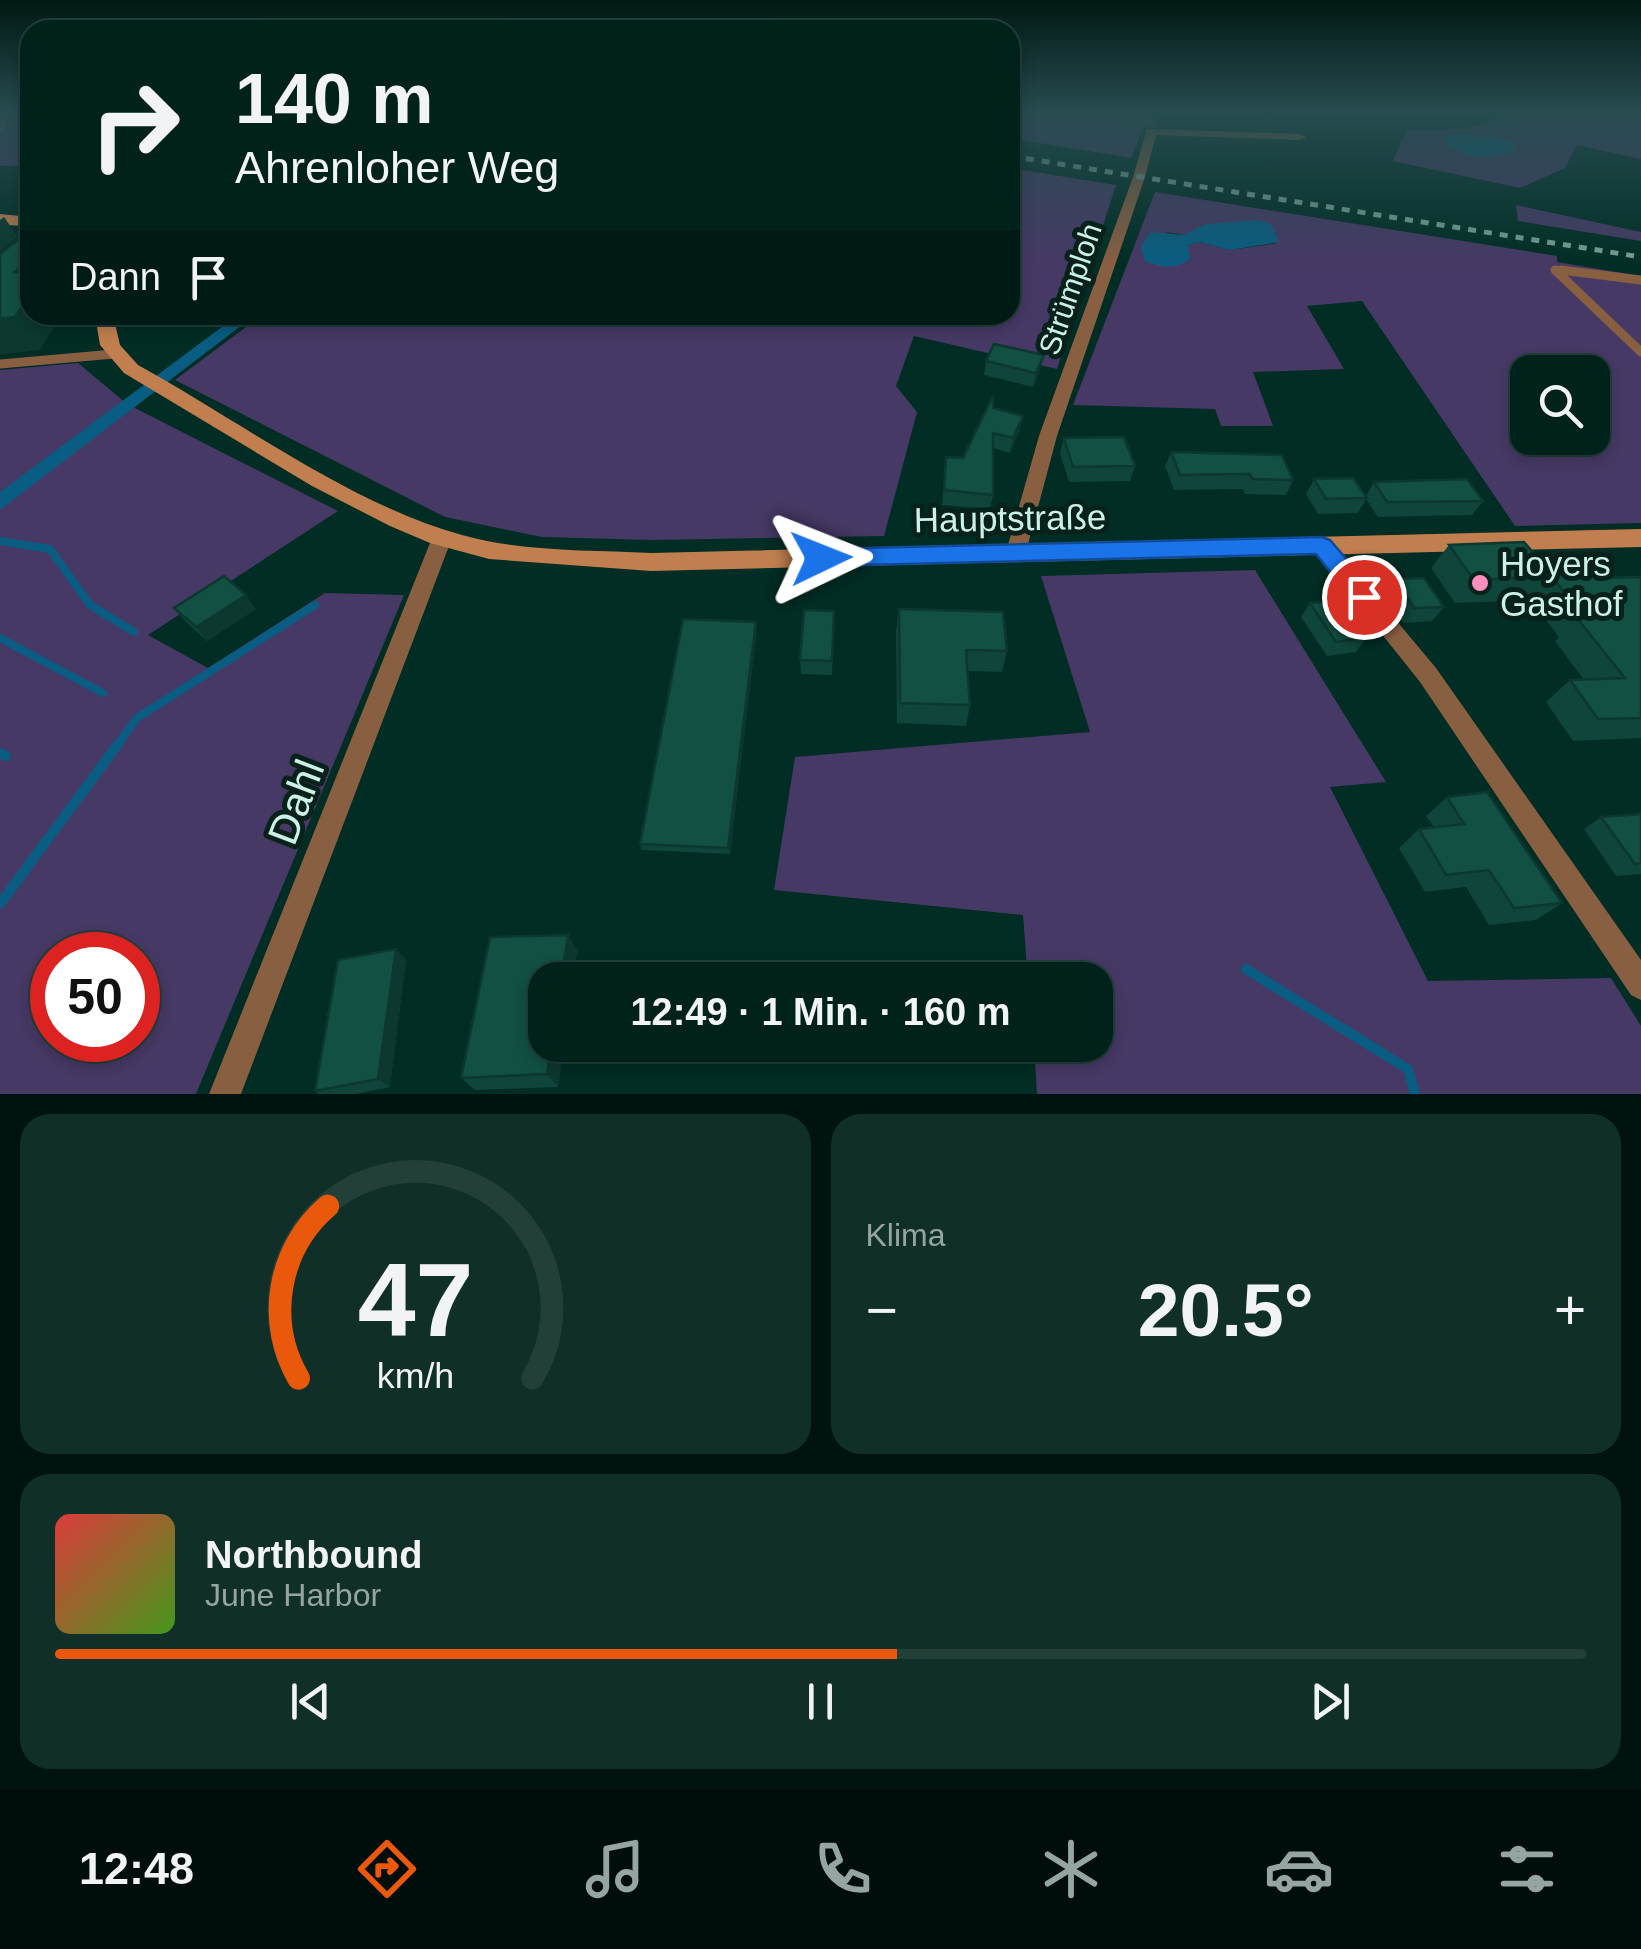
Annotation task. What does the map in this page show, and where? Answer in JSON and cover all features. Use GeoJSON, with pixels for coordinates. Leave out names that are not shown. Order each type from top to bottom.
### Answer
{"type":"FeatureCollection","features":[{"type":"Feature","properties":{"kind":"main road"},"geometry":{"type":"LineString","coordinates":[[104,325],[105,338],[122,361]]}},
{"type":"Feature","properties":{"kind":"main road","name":"Hauptstraße"},"geometry":{"type":"LineString","coordinates":[[122,361],[360,502],[442,538],[534,556],[651,562],[1641,538]]}},
{"type":"Feature","properties":{"kind":"street","name":"Strümploh"},"geometry":{"type":"LineString","coordinates":[[1016,552],[1048,436],[1142,164]]}},
{"type":"Feature","properties":{"kind":"street","name":"Dahl"},"geometry":{"type":"LineString","coordinates":[[225,1094],[442,538]]}},
{"type":"Feature","properties":{"kind":"street"},"geometry":{"type":"LineString","coordinates":[[1322,546],[1428,675],[1641,986]]}},
{"type":"Feature","properties":{"kind":"lane"},"geometry":{"type":"LineString","coordinates":[[1639,281],[1554,269],[1641,352]]}},
{"type":"Feature","properties":{"kind":"lane"},"geometry":{"type":"LineString","coordinates":[[0,364],[122,361]]}},
{"type":"Feature","properties":{"kind":"shaded area"},"geometry":{"type":"Polygon","coordinates":[[[1407,164],[1567,164],[1520,188],[1407,164]]]}},
{"type":"Feature","properties":{"kind":"shaded area"},"geometry":{"type":"Polygon","coordinates":[[[1020,170],[1116,185],[1057,369],[914,336],[896,386],[917,412],[884,536],[652,540],[542,537],[445,517],[175,380],[249,325],[1020,325],[1020,170]]]}},
{"type":"Feature","properties":{"kind":"shaded area"},"geometry":{"type":"Polygon","coordinates":[[[1155,192],[1557,256],[1557,262],[1641,276],[1641,523],[1515,526],[1362,301],[1307,306],[1344,369],[1253,372],[1273,426],[1221,426],[1215,409],[1073,405],[1155,192]],[[1202,229],[1184,235],[1166,232],[1188,245],[1199,242],[1230,250],[1278,243],[1202,229]]]}},
{"type":"Feature","properties":{"kind":"shaded area"},"geometry":{"type":"Polygon","coordinates":[[[1516,205],[1641,232],[1641,241],[1518,221],[1516,205]]]}},
{"type":"Feature","properties":{"kind":"shaded area"},"geometry":{"type":"Polygon","coordinates":[[[78,363],[127,404],[338,511],[148,635],[208,668],[325,593],[404,595],[196,1094],[0,1094],[0,370],[78,363]]]}},
{"type":"Feature","properties":{"kind":"shaded area"},"geometry":{"type":"Polygon","coordinates":[[[1255,570],[1386,782],[1330,787],[1428,981],[1611,978],[1641,1026],[1641,1094],[1037,1094],[1035,1062],[1113,1062],[1113,962],[1027,962],[1023,915],[774,890],[795,757],[1090,732],[1041,576],[1255,570]]]}},
{"type":"Feature","properties":{"kind":"water"},"geometry":{"type":"Polygon","coordinates":[[[1258,220],[1271,224],[1279,242],[1230,250],[1199,242],[1188,245],[1190,259],[1179,265],[1145,261],[1141,247],[1150,232],[1184,235],[1206,224],[1258,220]]]}},
{"type":"Feature","properties":{"kind":"water"},"geometry":{"type":"Polygon","coordinates":[[[225,325],[242,325],[0,510],[0,492],[225,325]]]}},
{"type":"Feature","properties":{"kind":"building"},"geometry":{"type":"Polygon","coordinates":[[[20,238],[20,268],[15,272],[20,272],[20,310],[15,317],[0,319],[0,254],[20,238]]]}},
{"type":"Feature","properties":{"kind":"building"},"geometry":{"type":"Polygon","coordinates":[[[994,344],[1044,355],[1036,373],[986,361],[994,344]]]}},
{"type":"Feature","properties":{"kind":"building"},"geometry":{"type":"Polygon","coordinates":[[[993,396],[993,408],[1023,416],[1013,438],[993,433],[993,495],[944,490],[946,457],[963,458],[993,396]]]}},
{"type":"Feature","properties":{"kind":"building"},"geometry":{"type":"Polygon","coordinates":[[[1124,437],[1135,466],[1073,467],[1064,438],[1124,437]]]}},
{"type":"Feature","properties":{"kind":"building"},"geometry":{"type":"Polygon","coordinates":[[[1171,452],[1282,455],[1293,480],[1252,479],[1250,474],[1180,475],[1171,452]]]}},
{"type":"Feature","properties":{"kind":"building"},"geometry":{"type":"Polygon","coordinates":[[[1353,478],[1367,498],[1326,499],[1314,479],[1353,478]]]}},
{"type":"Feature","properties":{"kind":"building"},"geometry":{"type":"Polygon","coordinates":[[[1467,479],[1483,501],[1387,502],[1374,482],[1467,479]]]}},
{"type":"Feature","properties":{"kind":"building"},"geometry":{"type":"Polygon","coordinates":[[[1524,542],[1537,557],[1583,556],[1602,578],[1641,577],[1641,718],[1598,719],[1570,680],[1625,678],[1577,618],[1585,618],[1552,577],[1474,580],[1449,545],[1524,542]]]}},
{"type":"Feature","properties":{"kind":"building"},"geometry":{"type":"Polygon","coordinates":[[[224,576],[246,595],[196,627],[174,608],[224,576]]]}},
{"type":"Feature","properties":{"kind":"building"},"geometry":{"type":"Polygon","coordinates":[[[1424,578],[1444,607],[1414,608],[1395,579],[1424,578]]]}},
{"type":"Feature","properties":{"kind":"building"},"geometry":{"type":"Polygon","coordinates":[[[1339,599],[1367,637],[1336,642],[1310,603],[1339,599]]]}},
{"type":"Feature","properties":{"kind":"building"},"geometry":{"type":"Polygon","coordinates":[[[899,609],[1003,612],[1007,651],[966,650],[970,705],[900,703],[899,609]]]}},
{"type":"Feature","properties":{"kind":"building"},"geometry":{"type":"Polygon","coordinates":[[[804,610],[834,611],[832,661],[800,660],[804,610]]]}},
{"type":"Feature","properties":{"kind":"building"},"geometry":{"type":"Polygon","coordinates":[[[683,619],[756,622],[728,848],[640,844],[683,619]]]}},
{"type":"Feature","properties":{"kind":"building"},"geometry":{"type":"Polygon","coordinates":[[[1487,792],[1562,903],[1514,908],[1489,870],[1446,875],[1419,829],[1464,824],[1447,797],[1487,792]]]}},
{"type":"Feature","properties":{"kind":"building"},"geometry":{"type":"Polygon","coordinates":[[[1641,814],[1641,863],[1635,864],[1601,817],[1641,814]]]}},
{"type":"Feature","properties":{"kind":"building"},"geometry":{"type":"Polygon","coordinates":[[[568,935],[564,962],[528,962],[528,1062],[549,1062],[547,1074],[461,1078],[490,937],[568,935]]]}},
{"type":"Feature","properties":{"kind":"building"},"geometry":{"type":"Polygon","coordinates":[[[396,949],[378,1079],[315,1091],[338,960],[396,949]]]}},
{"type":"Feature","properties":{"kind":"waterway"},"geometry":{"type":"LineString","coordinates":[[0,541],[50,549],[90,605],[134,632]]}},
{"type":"Feature","properties":{"kind":"waterway"},"geometry":{"type":"LineString","coordinates":[[116,747],[137,718],[315,605]]}},
{"type":"Feature","properties":{"kind":"waterway"},"geometry":{"type":"LineString","coordinates":[[0,638],[103,693]]}},
{"type":"Feature","properties":{"kind":"waterway"},"geometry":{"type":"LineString","coordinates":[[0,904],[118,744]]}},
{"type":"Feature","properties":{"kind":"waterway"},"geometry":{"type":"LineString","coordinates":[[0,753],[6,756]]}},
{"type":"Feature","properties":{"kind":"waterway"},"geometry":{"type":"LineString","coordinates":[[1246,969],[1408,1069],[1415,1094]]}},
{"type":"Feature","properties":{"kind":"railway"},"geometry":{"type":"LineString","coordinates":[[1060,164],[1641,257]]}},
{"type":"Feature","properties":{"kind":"place","name":"Hoyers Gasthof"},"geometry":{"type":"Point","coordinates":[1480,583]}},
{"type":"Feature","properties":{"kind":"route"},"geometry":{"type":"LineString","coordinates":[[821,558],[1322,546],[1364,597]]}}]}
